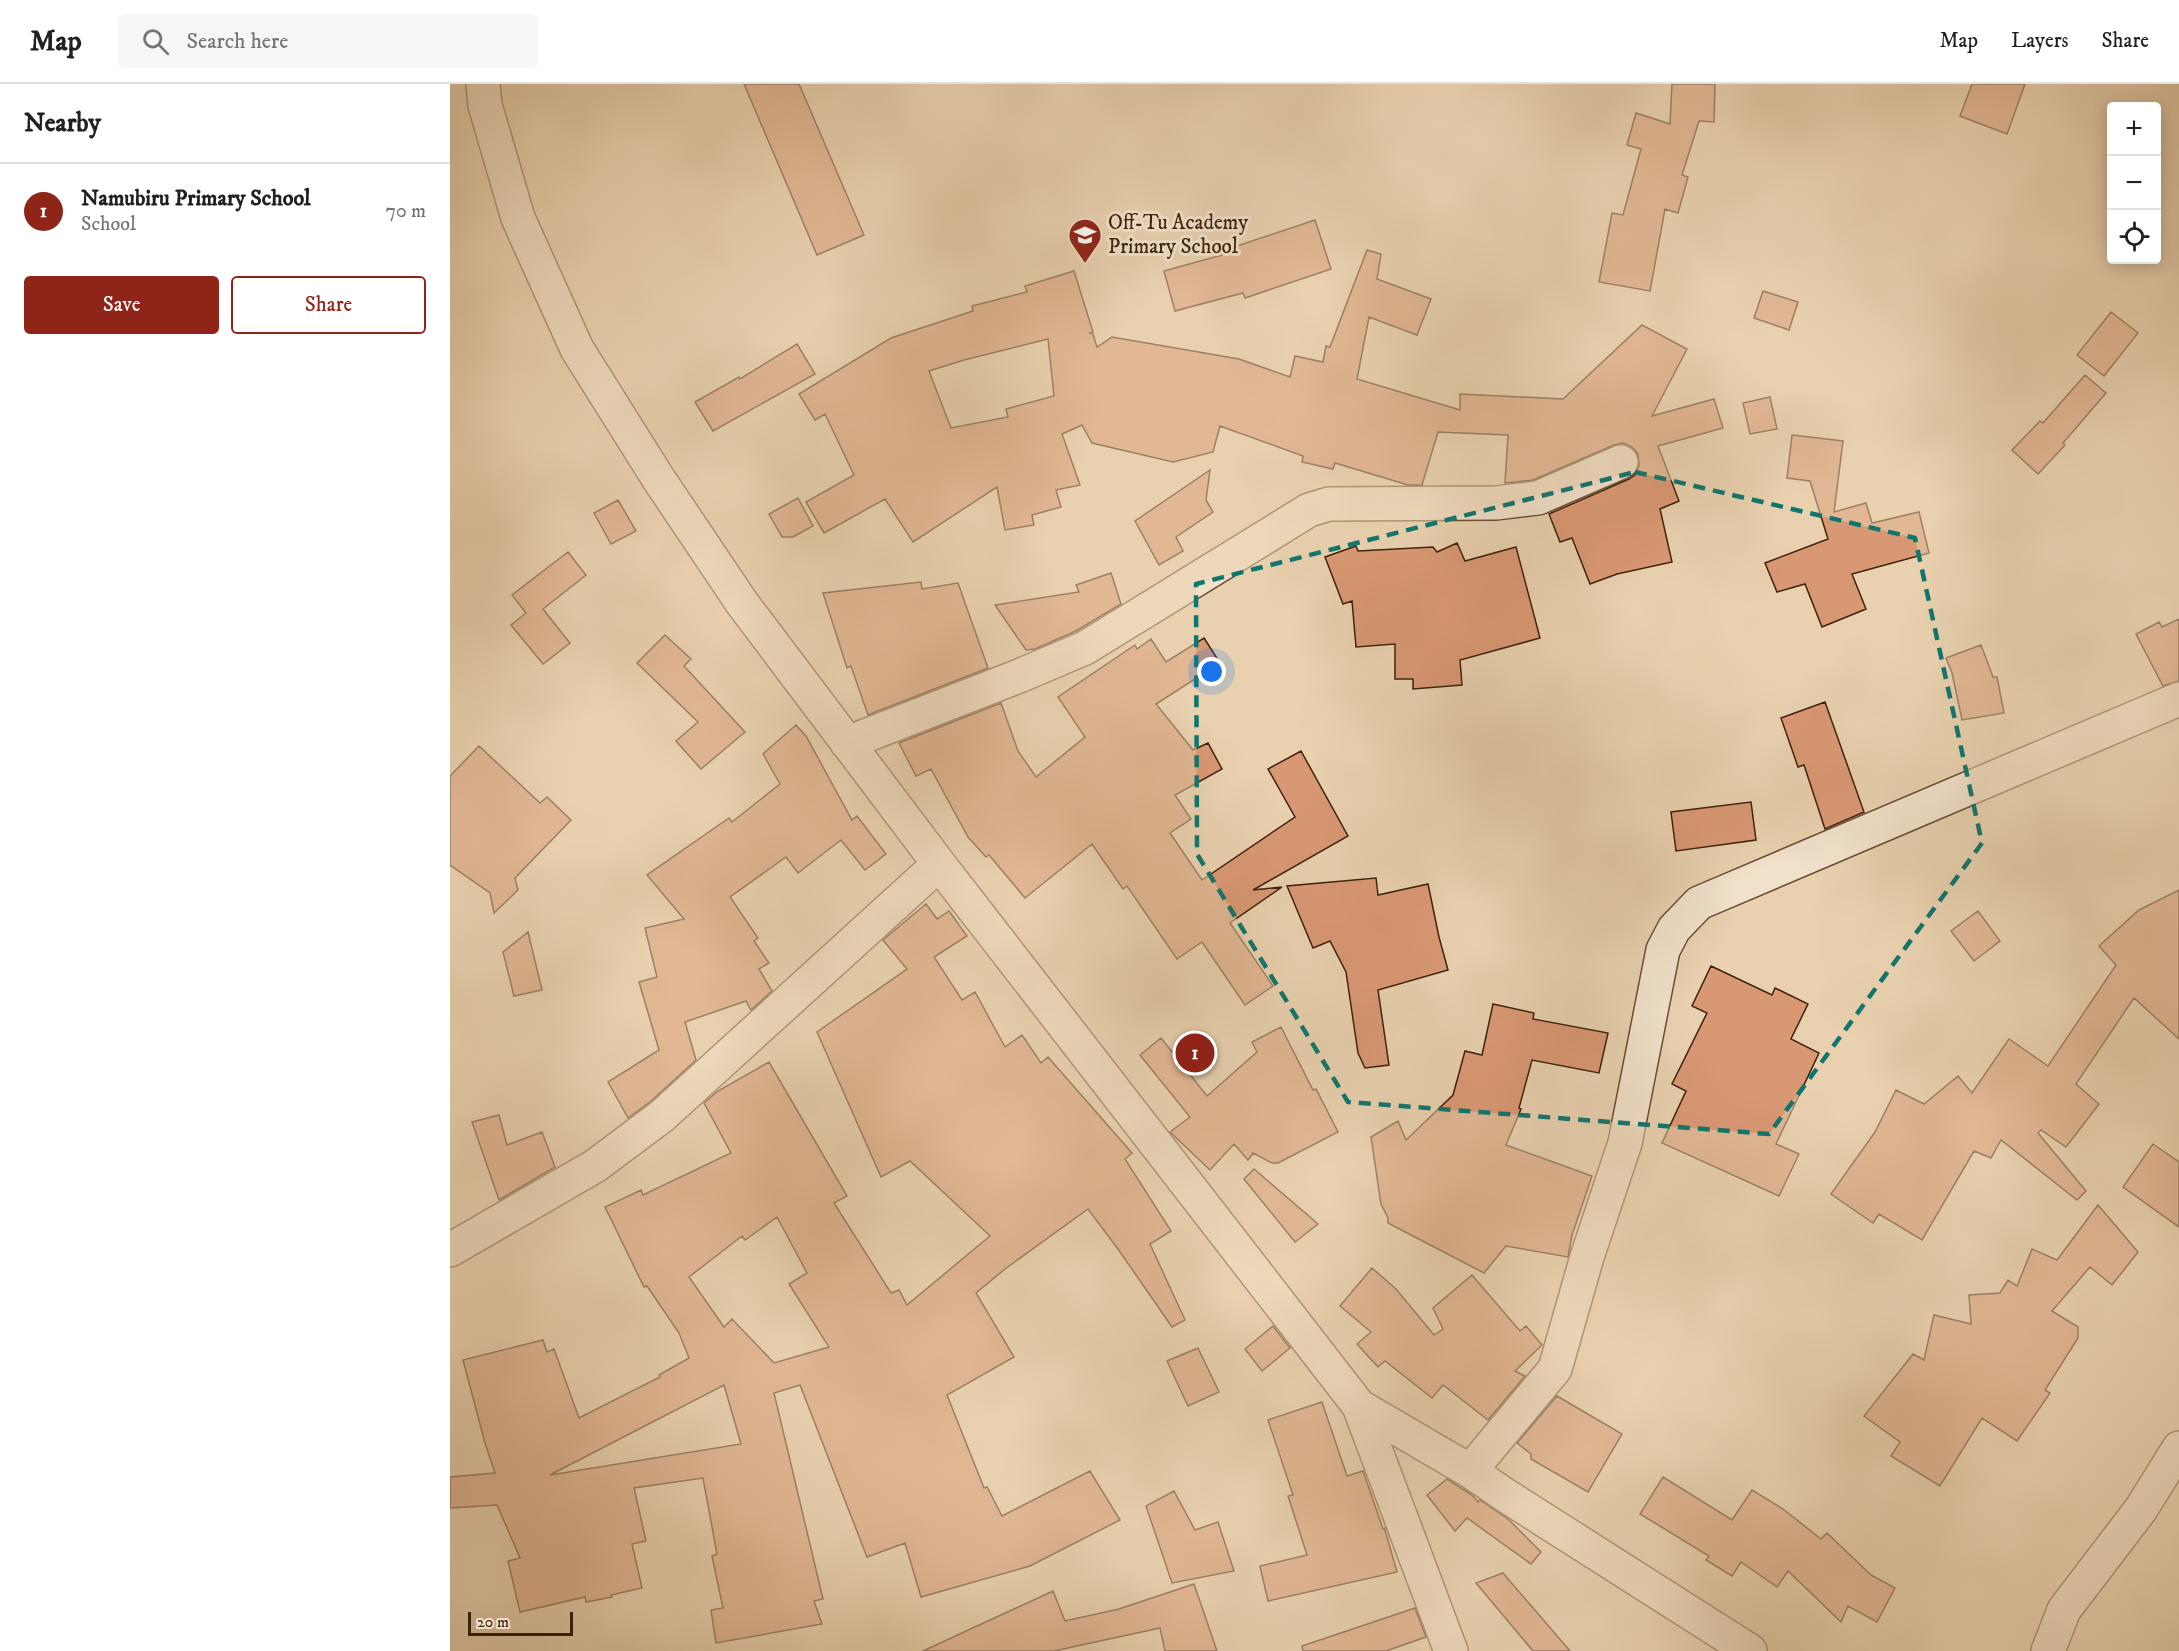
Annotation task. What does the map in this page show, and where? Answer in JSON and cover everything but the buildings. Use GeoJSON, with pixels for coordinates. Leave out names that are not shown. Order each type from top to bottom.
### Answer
{"type":"FeatureCollection","features":[{"type":"Feature","properties":{"kind":"street"},"geometry":{"type":"LineString","coordinates":[[483,84],[485,105],[518,218],[577,349],[658,478],[742,603],[939,864],[1359,1406],[1452,1651]]}},
{"type":"Feature","properties":{"kind":"street"},"geometry":{"type":"LineString","coordinates":[[847,743],[1085,648],[1309,510],[1329,504],[1496,502],[1538,498],[1621,462]]}},
{"type":"Feature","properties":{"kind":"street"},"geometry":{"type":"LineString","coordinates":[[1470,1471],[1555,1369],[1587,1257],[1625,1143],[1663,950],[1674,928],[1699,903],[2179,699]]}},
{"type":"Feature","properties":{"kind":"street"},"geometry":{"type":"LineString","coordinates":[[450,1250],[595,1166],[662,1116],[939,864]]}},
{"type":"Feature","properties":{"kind":"street"},"geometry":{"type":"LineString","coordinates":[[1359,1406],[1470,1471],[1505,1496],[1750,1651]]}},
{"type":"Feature","properties":{"kind":"street"},"geometry":{"type":"LineString","coordinates":[[2048,1651],[2064,1610],[2140,1509],[2179,1448]]}},
{"type":"Feature","properties":{"kind":"highlighted area"},"geometry":{"type":"Polygon","coordinates":[[[1635,472],[1915,538],[1982,843],[1769,1134],[1348,1102],[1197,854],[1196,584],[1635,472]]]}},
{"type":"Feature","properties":{"kind":"place","name":"Off-Tu Academy Primary School"},"geometry":{"type":"Point","coordinates":[1085,264]}},
{"type":"Feature","properties":{"kind":"place","name":"Namubiru Primary School"},"geometry":{"type":"Point","coordinates":[1195,1053]}}]}
